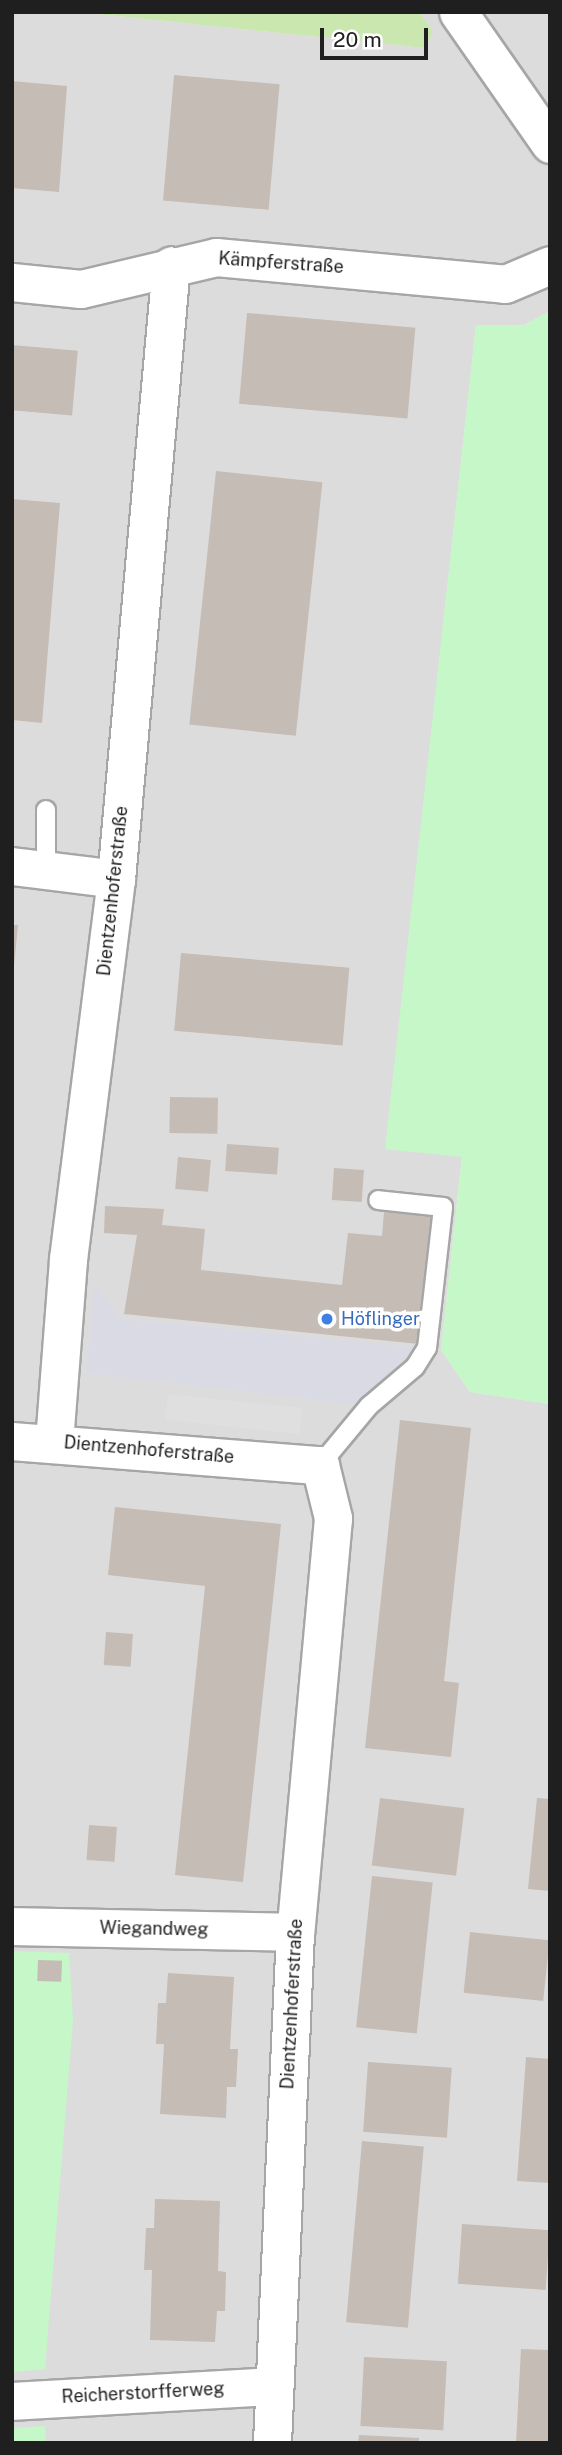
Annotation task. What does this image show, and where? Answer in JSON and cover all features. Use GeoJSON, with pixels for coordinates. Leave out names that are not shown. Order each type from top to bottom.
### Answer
{"type":"FeatureCollection","features":[{"type":"Feature","properties":{"kind":"street"},"geometry":{"type":"LineString","coordinates":[[458,12],[550,144]]}},
{"type":"Feature","properties":{"kind":"street","name":"Kämpferstraße"},"geometry":{"type":"LineString","coordinates":[[12,282],[81,289],[171,265],[216,257],[505,284],[550,265]]}},
{"type":"Feature","properties":{"kind":"street","name":"Dientzenhoferstraße"},"geometry":{"type":"LineString","coordinates":[[171,265],[116,879],[68,1259],[54,1442],[320,1465],[333,1518],[295,1932],[272,2443]]}},
{"type":"Feature","properties":{"kind":"street"},"geometry":{"type":"LineString","coordinates":[[29,868],[116,879]]}},
{"type":"Feature","properties":{"kind":"street"},"geometry":{"type":"LineString","coordinates":[[12,1441],[54,1442]]}},
{"type":"Feature","properties":{"kind":"street","name":"Wiegandweg"},"geometry":{"type":"LineString","coordinates":[[12,1926],[295,1932]]}},
{"type":"Feature","properties":{"kind":"street","name":"Reicherstorfferweg"},"geometry":{"type":"LineString","coordinates":[[12,2401],[274,2386]]}},
{"type":"Feature","properties":{"kind":"lane"},"geometry":{"type":"LineString","coordinates":[[29,868],[46,810]]}},
{"type":"Feature","properties":{"kind":"lane"},"geometry":{"type":"LineString","coordinates":[[320,1465],[369,1406],[415,1367],[427,1348],[443,1207],[379,1200]]}},
{"type":"Feature","properties":{"kind":"shaded area"},"geometry":{"type":"Polygon","coordinates":[[[12,12],[79,12],[425,48],[433,31],[419,12],[550,12],[550,311],[524,325],[476,325],[386,1149],[462,1156],[441,1350],[470,1392],[550,1404],[550,2443],[12,2443],[12,12]]]}},
{"type":"Feature","properties":{"kind":"shaded area"},"geometry":{"type":"Polygon","coordinates":[[[95,1282],[120,1319],[427,1348],[369,1406],[86,1373],[95,1282]]]}},
{"type":"Feature","properties":{"kind":"shaded area"},"geometry":{"type":"Polygon","coordinates":[[[168,1394],[302,1408],[300,1434],[165,1420],[168,1394]]]}},
{"type":"Feature","properties":{"kind":"green space"},"geometry":{"type":"Polygon","coordinates":[[[79,12],[419,12],[433,31],[425,48],[79,12]]]}},
{"type":"Feature","properties":{"kind":"green space"},"geometry":{"type":"Polygon","coordinates":[[[550,311],[550,1404],[470,1392],[441,1350],[462,1157],[385,1149],[476,325],[524,325],[550,311]]]}},
{"type":"Feature","properties":{"kind":"green space"},"geometry":{"type":"Polygon","coordinates":[[[12,1951],[69,1953],[73,2020],[45,2369],[12,2372],[12,1951]]]}},
{"type":"Feature","properties":{"kind":"green space"},"geometry":{"type":"Polygon","coordinates":[[[45,2426],[46,2443],[12,2443],[12,2428],[45,2426]]]}},
{"type":"Feature","properties":{"kind":"building"},"geometry":{"type":"Polygon","coordinates":[[[174,75],[280,84],[269,210],[163,201],[174,75]]]}},
{"type":"Feature","properties":{"kind":"building"},"geometry":{"type":"Polygon","coordinates":[[[12,81],[67,86],[59,192],[12,188],[12,81]]]}},
{"type":"Feature","properties":{"kind":"building"},"geometry":{"type":"Polygon","coordinates":[[[247,313],[415,328],[407,418],[239,404],[247,313]]]}},
{"type":"Feature","properties":{"kind":"building"},"geometry":{"type":"Polygon","coordinates":[[[12,345],[78,351],[72,416],[12,410],[12,345]]]}},
{"type":"Feature","properties":{"kind":"building"},"geometry":{"type":"Polygon","coordinates":[[[216,471],[322,482],[296,736],[189,725],[216,471]]]}},
{"type":"Feature","properties":{"kind":"building"},"geometry":{"type":"Polygon","coordinates":[[[12,499],[60,503],[42,723],[12,720],[12,499]]]}},
{"type":"Feature","properties":{"kind":"building"},"geometry":{"type":"Polygon","coordinates":[[[12,925],[18,925],[14,966],[12,966],[12,925]]]}},
{"type":"Feature","properties":{"kind":"building"},"geometry":{"type":"Polygon","coordinates":[[[181,953],[349,968],[343,1045],[174,1031],[181,953]]]}},
{"type":"Feature","properties":{"kind":"building"},"geometry":{"type":"Polygon","coordinates":[[[170,1097],[218,1098],[217,1134],[169,1133],[170,1097]]]}},
{"type":"Feature","properties":{"kind":"building"},"geometry":{"type":"Polygon","coordinates":[[[227,1144],[279,1148],[277,1175],[225,1171],[227,1144]]]}},
{"type":"Feature","properties":{"kind":"building"},"geometry":{"type":"Polygon","coordinates":[[[178,1157],[211,1160],[208,1192],[175,1189],[178,1157]]]}},
{"type":"Feature","properties":{"kind":"building"},"geometry":{"type":"Polygon","coordinates":[[[334,1168],[364,1170],[362,1202],[332,1200],[334,1168]]]}},
{"type":"Feature","properties":{"kind":"building"},"geometry":{"type":"Polygon","coordinates":[[[105,1206],[164,1209],[162,1225],[205,1229],[201,1270],[342,1285],[348,1233],[382,1236],[384,1212],[432,1216],[419,1344],[124,1314],[137,1235],[104,1233],[105,1206]]]}},
{"type":"Feature","properties":{"kind":"building"},"geometry":{"type":"Polygon","coordinates":[[[400,1420],[471,1428],[444,1681],[459,1683],[451,1757],[365,1748],[400,1420]]]}},
{"type":"Feature","properties":{"kind":"building"},"geometry":{"type":"Polygon","coordinates":[[[115,1507],[281,1524],[243,1882],[175,1875],[205,1586],[108,1575],[115,1507]]]}},
{"type":"Feature","properties":{"kind":"building"},"geometry":{"type":"Polygon","coordinates":[[[106,1632],[133,1634],[131,1667],[104,1665],[106,1632]]]}},
{"type":"Feature","properties":{"kind":"building"},"geometry":{"type":"Polygon","coordinates":[[[380,1798],[464,1808],[456,1876],[372,1865],[380,1798]]]}},
{"type":"Feature","properties":{"kind":"building"},"geometry":{"type":"Polygon","coordinates":[[[537,1798],[550,1799],[550,1891],[528,1889],[537,1798]]]}},
{"type":"Feature","properties":{"kind":"building"},"geometry":{"type":"Polygon","coordinates":[[[89,1825],[117,1827],[114,1862],[87,1860],[89,1825]]]}},
{"type":"Feature","properties":{"kind":"building"},"geometry":{"type":"Polygon","coordinates":[[[372,1876],[433,1882],[417,2034],[356,2027],[372,1876]]]}},
{"type":"Feature","properties":{"kind":"building"},"geometry":{"type":"Polygon","coordinates":[[[470,1932],[550,1940],[543,2001],[464,1993],[470,1932]]]}},
{"type":"Feature","properties":{"kind":"building"},"geometry":{"type":"Polygon","coordinates":[[[38,1960],[62,1961],[61,1982],[37,1981],[38,1960]]]}},
{"type":"Feature","properties":{"kind":"building"},"geometry":{"type":"Polygon","coordinates":[[[168,1973],[234,1977],[230,2049],[238,2049],[236,2087],[227,2087],[226,2118],[160,2114],[164,2044],[156,2044],[158,2003],[166,2003],[168,1973]]]}},
{"type":"Feature","properties":{"kind":"building"},"geometry":{"type":"Polygon","coordinates":[[[526,2057],[550,2059],[550,2183],[517,2181],[526,2057]]]}},
{"type":"Feature","properties":{"kind":"building"},"geometry":{"type":"Polygon","coordinates":[[[368,2062],[452,2068],[447,2138],[363,2132],[368,2062]]]}},
{"type":"Feature","properties":{"kind":"building"},"geometry":{"type":"Polygon","coordinates":[[[362,2141],[424,2146],[408,2328],[346,2322],[362,2141]]]}},
{"type":"Feature","properties":{"kind":"building"},"geometry":{"type":"Polygon","coordinates":[[[155,2199],[220,2201],[218,2271],[226,2272],[225,2311],[217,2311],[215,2342],[150,2340],[152,2270],[144,2270],[146,2228],[154,2228],[155,2199]]]}},
{"type":"Feature","properties":{"kind":"building"},"geometry":{"type":"Polygon","coordinates":[[[462,2224],[550,2230],[546,2290],[458,2284],[462,2224]]]}},
{"type":"Feature","properties":{"kind":"building"},"geometry":{"type":"Polygon","coordinates":[[[521,2349],[550,2350],[550,2443],[516,2443],[521,2349]]]}},
{"type":"Feature","properties":{"kind":"building"},"geometry":{"type":"Polygon","coordinates":[[[364,2357],[447,2361],[443,2430],[360,2426],[364,2357]]]}},
{"type":"Feature","properties":{"kind":"building"},"geometry":{"type":"Polygon","coordinates":[[[359,2435],[419,2438],[419,2443],[358,2443],[359,2435]]]}},
{"type":"Feature","properties":{"kind":"place","name":"Höflinger"},"geometry":{"type":"Point","coordinates":[327,1319]}}]}
